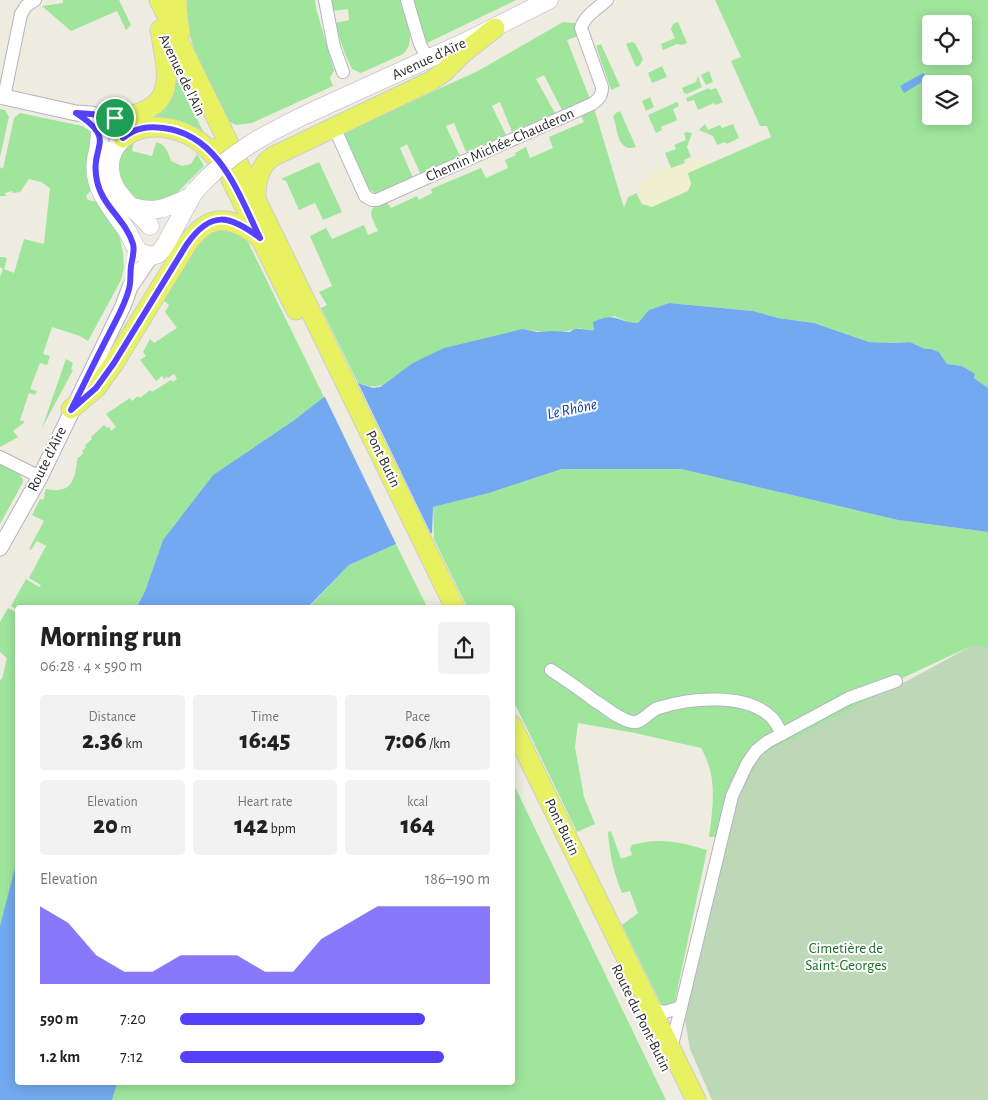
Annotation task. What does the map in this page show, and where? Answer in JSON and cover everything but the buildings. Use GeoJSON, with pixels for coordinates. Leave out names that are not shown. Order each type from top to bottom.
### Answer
{"type":"FeatureCollection","features":[{"type":"Feature","properties":{"kind":"main road","name":"Avenue de l'Ain"},"geometry":{"type":"LineString","coordinates":[[146,0],[260,238],[304,311]]}},
{"type":"Feature","properties":{"kind":"main road","name":"Avenue de l'Ain"},"geometry":{"type":"LineString","coordinates":[[159,0],[256,197],[304,311]]}},
{"type":"Feature","properties":{"kind":"main road"},"geometry":{"type":"LineString","coordinates":[[177,0],[178,24],[184,52]]}},
{"type":"Feature","properties":{"kind":"main road","name":"Avenue d'Aïre"},"geometry":{"type":"LineString","coordinates":[[167,224],[215,170],[237,152],[262,136],[428,60],[549,0]]}},
{"type":"Feature","properties":{"kind":"main road"},"geometry":{"type":"LineString","coordinates":[[256,197],[258,177],[267,161],[282,151],[436,78],[463,52],[495,28]]}},
{"type":"Feature","properties":{"kind":"main road"},"geometry":{"type":"LineString","coordinates":[[160,30],[168,71],[164,92],[155,104],[147,110],[103,122],[100,126],[100,145],[95,166],[98,187],[106,203],[127,230],[134,245],[142,254],[151,256],[161,252],[167,224]]}},
{"type":"Feature","properties":{"kind":"main road"},"geometry":{"type":"LineString","coordinates":[[112,118],[119,119],[125,126],[125,134],[113,152],[110,163],[111,175],[118,193],[150,226],[160,229],[163,233],[167,224]]}},
{"type":"Feature","properties":{"kind":"main road"},"geometry":{"type":"LineString","coordinates":[[100,135],[108,143],[112,144],[122,140],[133,131],[146,127],[164,128],[180,132],[199,141],[227,172]]}},
{"type":"Feature","properties":{"kind":"main road"},"geometry":{"type":"LineString","coordinates":[[133,207],[150,210],[167,224]]}},
{"type":"Feature","properties":{"kind":"main road"},"geometry":{"type":"LineString","coordinates":[[71,410],[96,388],[114,363],[187,244],[201,227],[212,221],[230,221],[247,228],[260,238]]}},
{"type":"Feature","properties":{"kind":"main road"},"geometry":{"type":"LineString","coordinates":[[134,245],[136,234],[140,229],[150,226]]}},
{"type":"Feature","properties":{"kind":"main road","name":"Pont Butin"},"geometry":{"type":"LineString","coordinates":[[304,311],[440,605]]}},
{"type":"Feature","properties":{"kind":"main road","name":"Pont Butin"},"geometry":{"type":"LineString","coordinates":[[304,311],[453,605]]}},
{"type":"Feature","properties":{"kind":"main road","name":"Pont Butin"},"geometry":{"type":"LineString","coordinates":[[515,732],[607,932]]}},
{"type":"Feature","properties":{"kind":"main road","name":"Pont Butin"},"geometry":{"type":"LineString","coordinates":[[515,760],[607,932]]}},
{"type":"Feature","properties":{"kind":"main road","name":"Route du Pont-Butin"},"geometry":{"type":"LineString","coordinates":[[607,932],[652,1010],[696,1100]]}},
{"type":"Feature","properties":{"kind":"main road","name":"Route du Pont-Butin"},"geometry":{"type":"LineString","coordinates":[[607,932],[681,1100]]}},
{"type":"Feature","properties":{"kind":"street"},"geometry":{"type":"LineString","coordinates":[[34,0],[26,6],[21,14],[2,97],[76,113],[112,118]]}},
{"type":"Feature","properties":{"kind":"street"},"geometry":{"type":"LineString","coordinates":[[325,0],[334,47],[343,72]]}},
{"type":"Feature","properties":{"kind":"street"},"geometry":{"type":"LineString","coordinates":[[406,0],[420,44],[428,60]]}},
{"type":"Feature","properties":{"kind":"street","name":"Chemin Michée-Chauderon"},"geometry":{"type":"LineString","coordinates":[[334,127],[365,196],[372,200],[377,200],[592,104],[599,99],[602,87],[581,28],[588,17],[607,0]]}},
{"type":"Feature","properties":{"kind":"street"},"geometry":{"type":"LineString","coordinates":[[76,113],[94,125],[100,135]]}},
{"type":"Feature","properties":{"kind":"street","name":"Route d'Aïre"},"geometry":{"type":"LineString","coordinates":[[130,287],[134,245]]}},
{"type":"Feature","properties":{"kind":"street","name":"Route d'Aïre"},"geometry":{"type":"LineString","coordinates":[[0,548],[40,477],[123,306],[130,287],[151,256]]}},
{"type":"Feature","properties":{"kind":"street"},"geometry":{"type":"LineString","coordinates":[[0,458],[40,477]]}},
{"type":"Feature","properties":{"kind":"street"},"geometry":{"type":"LineString","coordinates":[[551,670],[618,716],[632,722],[642,720],[658,708],[687,701],[715,699],[735,702],[762,710],[772,718],[782,734]]}},
{"type":"Feature","properties":{"kind":"street","name":"Route du Pont-Butin"},"geometry":{"type":"LineString","coordinates":[[671,1049],[720,842],[735,787],[747,764],[756,751],[767,742],[849,698],[896,681]]}},
{"type":"Feature","properties":{"kind":"street"},"geometry":{"type":"LineString","coordinates":[[652,1010],[665,1012],[681,1006]]}},
{"type":"Feature","properties":{"kind":"shaded area"},"geometry":{"type":"Polygon","coordinates":[[[705,158],[708,164],[688,173],[691,184],[688,191],[652,207],[646,206],[639,200],[637,195],[640,191],[636,183],[670,166],[672,168],[705,158]]]}},
{"type":"Feature","properties":{"kind":"green space"},"geometry":{"type":"Polygon","coordinates":[[[63,0],[119,0],[131,25],[126,30],[117,11],[71,31],[42,6],[63,3],[63,0]]]}},
{"type":"Feature","properties":{"kind":"green space"},"geometry":{"type":"Polygon","coordinates":[[[186,0],[315,0],[334,70],[330,78],[333,86],[252,123],[236,125],[230,122],[194,48],[189,32],[186,0]]]}},
{"type":"Feature","properties":{"kind":"green space"},"geometry":{"type":"Polygon","coordinates":[[[331,0],[400,0],[409,28],[410,42],[408,48],[403,54],[361,73],[352,69],[335,23],[349,20],[348,9],[332,11],[331,0]]]}},
{"type":"Feature","properties":{"kind":"green space"},"geometry":{"type":"Polygon","coordinates":[[[413,0],[516,0],[427,43],[418,23],[413,0]]]}},
{"type":"Feature","properties":{"kind":"green space"},"geometry":{"type":"Polygon","coordinates":[[[715,0],[988,0],[988,388],[974,378],[974,374],[962,366],[947,364],[939,352],[925,349],[910,342],[869,342],[814,323],[778,318],[753,311],[669,303],[649,310],[638,323],[631,323],[614,316],[594,322],[594,330],[587,331],[579,328],[559,332],[523,329],[395,376],[378,386],[374,387],[358,383],[321,308],[327,305],[319,292],[332,286],[310,236],[326,228],[332,239],[364,225],[368,235],[378,231],[371,212],[379,203],[385,200],[391,208],[417,196],[419,200],[432,193],[431,189],[481,168],[486,178],[508,168],[505,160],[516,155],[515,153],[526,147],[530,158],[553,148],[549,137],[584,122],[580,114],[594,108],[624,208],[628,197],[637,193],[642,204],[652,207],[688,191],[691,184],[688,173],[771,137],[767,126],[760,126],[731,61],[741,57],[715,0]]]}},
{"type":"Feature","properties":{"kind":"green space"},"geometry":{"type":"Polygon","coordinates":[[[563,22],[575,23],[575,30],[578,36],[567,40],[590,99],[562,110],[544,75],[536,79],[555,113],[512,132],[500,102],[492,106],[506,135],[466,152],[454,123],[446,126],[460,156],[420,173],[407,144],[400,148],[413,178],[377,194],[367,188],[342,133],[478,71],[563,22]]]}},
{"type":"Feature","properties":{"kind":"green space"},"geometry":{"type":"Polygon","coordinates":[[[678,22],[687,43],[677,44],[663,50],[661,44],[675,38],[671,29],[673,24],[678,22]]]}},
{"type":"Feature","properties":{"kind":"green space"},"geometry":{"type":"Polygon","coordinates":[[[635,43],[643,59],[640,65],[636,67],[626,44],[635,43]]]}},
{"type":"Feature","properties":{"kind":"green space"},"geometry":{"type":"Polygon","coordinates":[[[601,44],[620,86],[611,90],[596,46],[601,44]]]}},
{"type":"Feature","properties":{"kind":"green space"},"geometry":{"type":"Polygon","coordinates":[[[662,66],[667,77],[652,83],[648,73],[662,66]]]}},
{"type":"Feature","properties":{"kind":"green space"},"geometry":{"type":"Polygon","coordinates":[[[709,71],[713,82],[706,85],[701,75],[709,71]]]}},
{"type":"Feature","properties":{"kind":"green space"},"geometry":{"type":"Polygon","coordinates":[[[698,76],[702,87],[687,94],[684,93],[682,88],[696,82],[698,76]]]}},
{"type":"Feature","properties":{"kind":"green space"},"geometry":{"type":"Polygon","coordinates":[[[176,78],[206,137],[138,125],[176,78]]]}},
{"type":"Feature","properties":{"kind":"green space"},"geometry":{"type":"Polygon","coordinates":[[[709,88],[710,90],[716,88],[723,102],[716,105],[714,103],[698,110],[694,100],[687,102],[686,98],[709,88]]]}},
{"type":"Feature","properties":{"kind":"green space"},"geometry":{"type":"Polygon","coordinates":[[[650,97],[654,107],[646,111],[642,101],[650,97]]]}},
{"type":"Feature","properties":{"kind":"green space"},"geometry":{"type":"Polygon","coordinates":[[[677,102],[679,106],[673,109],[677,120],[661,127],[662,130],[656,133],[648,115],[677,102]]]}},
{"type":"Feature","properties":{"kind":"green space"},"geometry":{"type":"Polygon","coordinates":[[[0,109],[5,110],[9,117],[0,157],[0,109]]]}},
{"type":"Feature","properties":{"kind":"green space"},"geometry":{"type":"Polygon","coordinates":[[[620,111],[636,147],[629,148],[621,143],[613,116],[620,111]]]}},
{"type":"Feature","properties":{"kind":"green space"},"geometry":{"type":"Polygon","coordinates":[[[20,113],[82,126],[89,130],[93,136],[92,189],[86,196],[88,200],[98,202],[114,226],[120,238],[124,267],[121,280],[88,341],[80,336],[52,327],[43,354],[50,356],[47,365],[40,363],[30,389],[37,391],[35,395],[29,393],[20,420],[25,422],[13,431],[18,437],[0,447],[0,277],[3,269],[0,267],[0,257],[7,259],[4,269],[14,273],[24,239],[44,244],[50,188],[41,182],[29,179],[20,192],[13,193],[12,191],[5,193],[6,196],[0,196],[0,167],[3,169],[14,118],[20,113]]]}},
{"type":"Feature","properties":{"kind":"green space"},"geometry":{"type":"Polygon","coordinates":[[[705,124],[708,130],[720,125],[722,128],[733,124],[739,138],[727,144],[725,142],[717,145],[713,136],[699,130],[705,124]]]}},
{"type":"Feature","properties":{"kind":"green space"},"geometry":{"type":"Polygon","coordinates":[[[684,133],[692,133],[687,147],[691,157],[684,160],[685,163],[671,168],[665,153],[676,149],[674,145],[686,140],[684,133]]]}},
{"type":"Feature","properties":{"kind":"green space"},"geometry":{"type":"Polygon","coordinates":[[[135,137],[132,151],[152,156],[156,142],[166,149],[171,161],[182,166],[191,164],[197,154],[204,166],[172,198],[142,204],[122,190],[117,166],[117,161],[122,151],[135,137]]]}},
{"type":"Feature","properties":{"kind":"green space"},"geometry":{"type":"Polygon","coordinates":[[[319,162],[342,212],[323,220],[315,203],[299,210],[286,181],[281,179],[319,162]]]}},
{"type":"Feature","properties":{"kind":"green space"},"geometry":{"type":"Polygon","coordinates":[[[216,229],[226,229],[234,231],[248,242],[324,397],[293,421],[213,475],[163,540],[145,591],[137,605],[15,605],[15,609],[11,606],[26,579],[39,587],[41,585],[29,578],[46,546],[37,541],[31,550],[29,549],[44,521],[32,515],[40,499],[43,500],[46,489],[64,489],[68,486],[74,478],[78,457],[83,453],[85,445],[92,439],[91,437],[104,425],[107,428],[109,427],[111,431],[116,427],[106,414],[130,398],[132,401],[138,396],[140,398],[150,390],[152,392],[171,380],[173,382],[177,379],[174,374],[164,379],[162,376],[156,381],[140,360],[146,356],[143,352],[150,339],[154,343],[177,328],[165,312],[169,305],[161,298],[204,234],[216,229]]]}},
{"type":"Feature","properties":{"kind":"green space"},"geometry":{"type":"Polygon","coordinates":[[[66,359],[73,363],[71,369],[73,370],[42,428],[66,359]]]}},
{"type":"Feature","properties":{"kind":"green space"},"geometry":{"type":"Polygon","coordinates":[[[0,464],[18,473],[23,482],[0,524],[0,464]]]}},
{"type":"Feature","properties":{"kind":"green space"},"geometry":{"type":"Polygon","coordinates":[[[562,469],[681,469],[898,520],[988,532],[988,649],[969,647],[775,733],[744,758],[730,786],[716,837],[709,837],[713,792],[710,770],[701,748],[635,733],[578,723],[575,747],[584,797],[595,824],[577,832],[515,704],[515,605],[466,605],[434,539],[433,507],[489,493],[562,469]]]}},
{"type":"Feature","properties":{"kind":"green space"},"geometry":{"type":"Polygon","coordinates":[[[396,544],[426,605],[311,605],[349,565],[396,544]]]}},
{"type":"Feature","properties":{"kind":"green space"},"geometry":{"type":"Polygon","coordinates":[[[8,608],[15,612],[15,871],[0,926],[0,680],[2,679],[7,658],[0,652],[0,622],[8,608]]]}},
{"type":"Feature","properties":{"kind":"green space","name":"Cimetière de Saint-Georges"},"geometry":{"type":"Polygon","coordinates":[[[973,645],[980,645],[988,649],[988,1100],[712,1100],[690,1049],[685,1020],[736,800],[762,754],[907,681],[973,645]]]}},
{"type":"Feature","properties":{"kind":"green space"},"geometry":{"type":"Polygon","coordinates":[[[889,689],[736,800],[744,777],[762,751],[845,705],[889,689]]]}},
{"type":"Feature","properties":{"kind":"green space"},"geometry":{"type":"Polygon","coordinates":[[[515,787],[666,1100],[112,1100],[116,1085],[515,1085],[515,787]]]}},
{"type":"Feature","properties":{"kind":"green space"},"geometry":{"type":"Polygon","coordinates":[[[611,831],[621,859],[632,855],[630,849],[632,845],[651,841],[679,843],[707,850],[675,1001],[671,1005],[662,1006],[622,925],[638,913],[630,891],[622,893],[612,863],[608,832],[611,831]]]}},
{"type":"Feature","properties":{"kind":"water"},"geometry":{"type":"Polygon","coordinates":[[[923,73],[924,75],[922,75],[922,82],[904,93],[900,86],[923,73]]]}},
{"type":"Feature","properties":{"kind":"water","name":"Le Rhône"},"geometry":{"type":"Polygon","coordinates":[[[669,303],[753,311],[778,318],[814,323],[869,342],[910,342],[925,349],[939,352],[947,364],[962,366],[975,374],[974,378],[988,388],[988,532],[898,520],[681,469],[562,469],[489,493],[433,507],[432,533],[396,544],[349,565],[310,605],[138,605],[145,591],[163,540],[213,475],[293,421],[324,397],[358,383],[373,388],[380,387],[413,363],[444,348],[523,329],[537,332],[570,332],[575,329],[594,330],[593,322],[612,317],[631,323],[638,323],[649,310],[669,303]]]}},
{"type":"Feature","properties":{"kind":"water"},"geometry":{"type":"Polygon","coordinates":[[[15,868],[15,1085],[116,1085],[112,1100],[0,1100],[0,926],[15,868]]]}},
{"type":"Feature","properties":{"kind":"pier"},"geometry":{"type":"Polygon","coordinates":[[[357,381],[432,536],[397,546],[324,395],[357,381]]]}},
{"type":"Feature","properties":{"kind":"route"},"geometry":{"type":"LineString","coordinates":[[76,113],[115,118],[119,119],[125,126],[126,130],[123,138],[133,131],[146,127],[155,127],[180,132],[199,141],[227,172],[260,238],[236,222],[212,221],[201,227],[187,244],[114,363],[96,388],[71,410],[123,306],[130,287],[134,245],[127,230],[106,203],[98,187],[95,166],[100,145],[100,135],[94,125],[76,113]]}}]}
